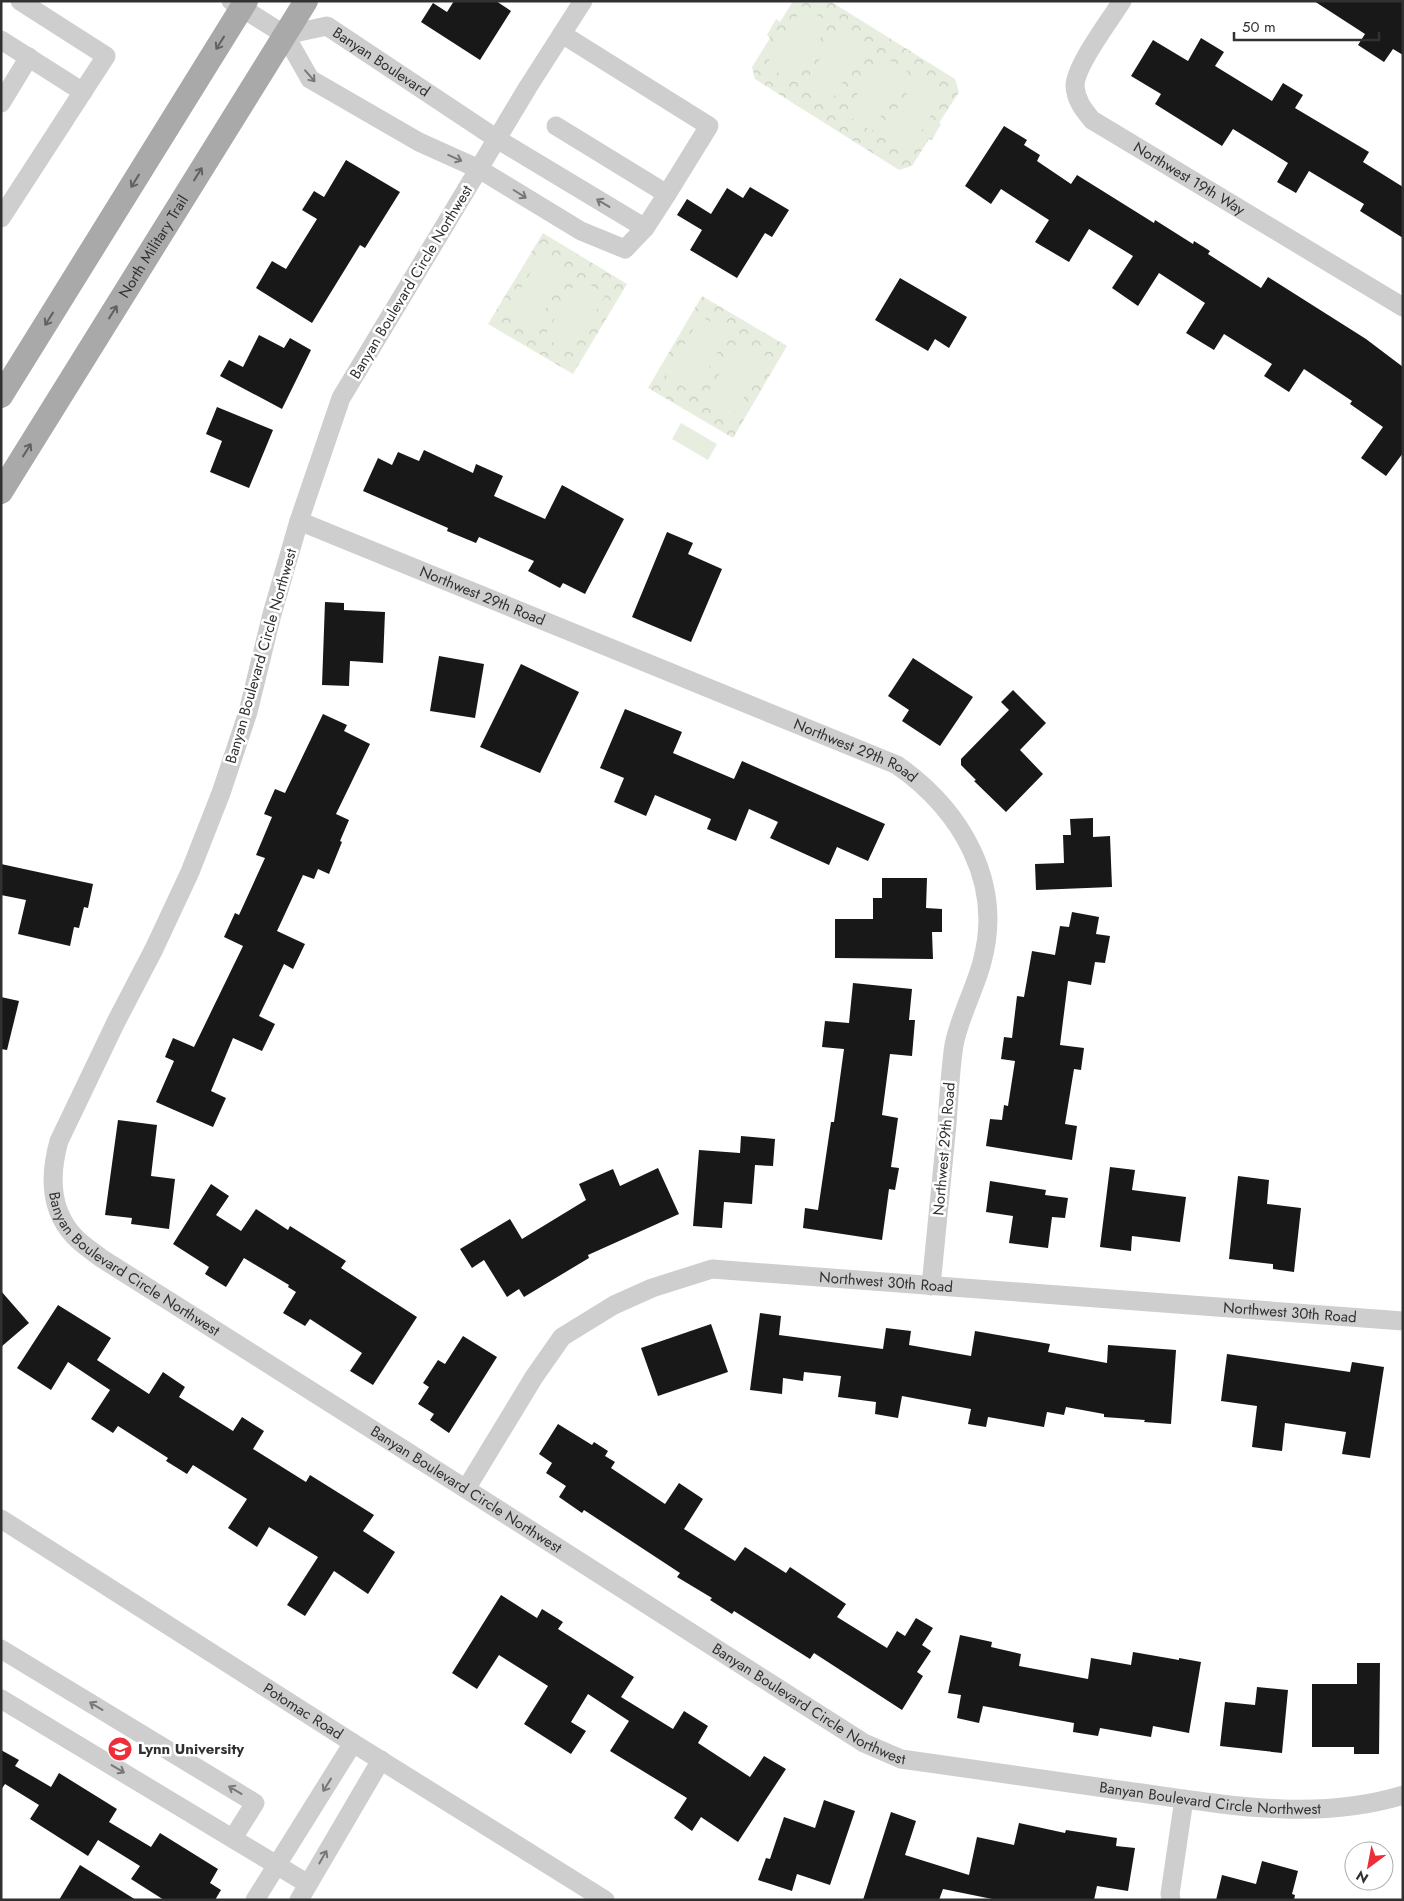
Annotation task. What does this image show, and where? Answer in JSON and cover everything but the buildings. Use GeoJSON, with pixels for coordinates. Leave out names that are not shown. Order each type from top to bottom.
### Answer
{"type":"FeatureCollection","features":[{"type":"Feature","properties":{"kind":"main road","name":"North Military Trail"},"geometry":{"type":"LineString","coordinates":[[1,492],[306,1]]}},
{"type":"Feature","properties":{"kind":"main road"},"geometry":{"type":"LineString","coordinates":[[1,396],[240,4]]}},
{"type":"Feature","properties":{"kind":"street"},"geometry":{"type":"LineString","coordinates":[[1,218],[106,56],[20,1]]}},
{"type":"Feature","properties":{"kind":"street","name":"Banyan Boulevard Circle Northwest"},"geometry":{"type":"LineString","coordinates":[[583,1],[497,138],[341,398],[299,521],[272,614],[248,712],[221,793],[190,872],[59,1140],[53,1160],[52,1180],[54,1197],[62,1220],[74,1236],[101,1258],[466,1488],[864,1743],[901,1759],[1250,1808],[1335,1808],[1377,1803],[1403,1794]]}},
{"type":"Feature","properties":{"kind":"street","name":"Northwest 19th Way"},"geometry":{"type":"LineString","coordinates":[[1122,1],[1081,66],[1075,86],[1079,105],[1092,120],[1403,307]]}},
{"type":"Feature","properties":{"kind":"street"},"geometry":{"type":"LineString","coordinates":[[240,4],[285,35],[310,79],[419,142],[479,169],[581,232],[625,249],[644,228],[709,126],[562,34]]}},
{"type":"Feature","properties":{"kind":"street","name":"Banyan Boulevard"},"geometry":{"type":"LineString","coordinates":[[285,35],[327,26],[497,138],[644,228]]}},
{"type":"Feature","properties":{"kind":"street"},"geometry":{"type":"LineString","coordinates":[[1,40],[84,92]]}},
{"type":"Feature","properties":{"kind":"street"},"geometry":{"type":"LineString","coordinates":[[1,103],[29,57]]}},
{"type":"Feature","properties":{"kind":"street"},"geometry":{"type":"LineString","coordinates":[[556,126],[667,194]]}},
{"type":"Feature","properties":{"kind":"street","name":"Northwest 29th Road"},"geometry":{"type":"LineString","coordinates":[[299,521],[896,765],[915,778],[946,808],[963,832],[978,866],[984,886],[988,930],[982,962],[954,1043],[931,1286]]}},
{"type":"Feature","properties":{"kind":"street","name":"Northwest 30th Road"},"geometry":{"type":"LineString","coordinates":[[466,1488],[534,1377],[562,1337],[614,1305],[652,1288],[712,1269],[1403,1321]]}},
{"type":"Feature","properties":{"kind":"street","name":"Potomac Road"},"geometry":{"type":"LineString","coordinates":[[1,1519],[353,1743],[605,1900]]}},
{"type":"Feature","properties":{"kind":"street"},"geometry":{"type":"LineString","coordinates":[[1,1649],[255,1803],[233,1838]]}},
{"type":"Feature","properties":{"kind":"street"},"geometry":{"type":"LineString","coordinates":[[1,1699],[277,1866],[303,1892],[381,1760]]}},
{"type":"Feature","properties":{"kind":"street"},"geometry":{"type":"LineString","coordinates":[[255,1900],[353,1743]]}},
{"type":"Feature","properties":{"kind":"street"},"geometry":{"type":"LineString","coordinates":[[1171,1900],[1170,1894],[1184,1799]]}},
{"type":"Feature","properties":{"kind":"green space"},"geometry":{"type":"Polygon","coordinates":[[[793,1],[830,1],[955,79],[959,92],[939,123],[941,124],[932,140],[929,139],[912,166],[899,170],[755,79],[752,67],[770,38],[767,35],[776,19],[780,22],[793,1]]]}},
{"type":"Feature","properties":{"kind":"green space"},"geometry":{"type":"Polygon","coordinates":[[[803,6],[830,23],[793,82],[766,65],[803,6]]]}},
{"type":"Feature","properties":{"kind":"green space"},"geometry":{"type":"Polygon","coordinates":[[[839,29],[866,46],[829,104],[802,87],[839,29]]]}},
{"type":"Feature","properties":{"kind":"green space"},"geometry":{"type":"Polygon","coordinates":[[[881,55],[908,72],[872,131],[845,114],[881,55]]]}},
{"type":"Feature","properties":{"kind":"green space"},"geometry":{"type":"Polygon","coordinates":[[[917,77],[944,94],[908,153],[880,136],[917,77]]]}},
{"type":"Feature","properties":{"kind":"green space"},"geometry":{"type":"Polygon","coordinates":[[[543,233],[627,284],[573,374],[488,324],[543,233]]]}},
{"type":"Feature","properties":{"kind":"green space"},"geometry":{"type":"Polygon","coordinates":[[[541,255],[568,271],[533,330],[506,314],[541,255]]]}},
{"type":"Feature","properties":{"kind":"green space"},"geometry":{"type":"Polygon","coordinates":[[[578,278],[606,294],[571,353],[544,337],[578,278]]]}},
{"type":"Feature","properties":{"kind":"green space"},"geometry":{"type":"Polygon","coordinates":[[[702,296],[787,346],[733,438],[648,388],[702,296]]]}},
{"type":"Feature","properties":{"kind":"green space"},"geometry":{"type":"Polygon","coordinates":[[[701,316],[729,333],[694,393],[666,376],[701,316]]]}},
{"type":"Feature","properties":{"kind":"green space"},"geometry":{"type":"Polygon","coordinates":[[[740,340],[768,357],[733,416],[704,399],[740,340]]]}},
{"type":"Feature","properties":{"kind":"green space"},"geometry":{"type":"Polygon","coordinates":[[[681,423],[717,444],[708,460],[672,439],[681,423]]]}},
{"type":"Feature","properties":{"kind":"place","name":"Lynn University"},"geometry":{"type":"Point","coordinates":[120,1749]}}]}
